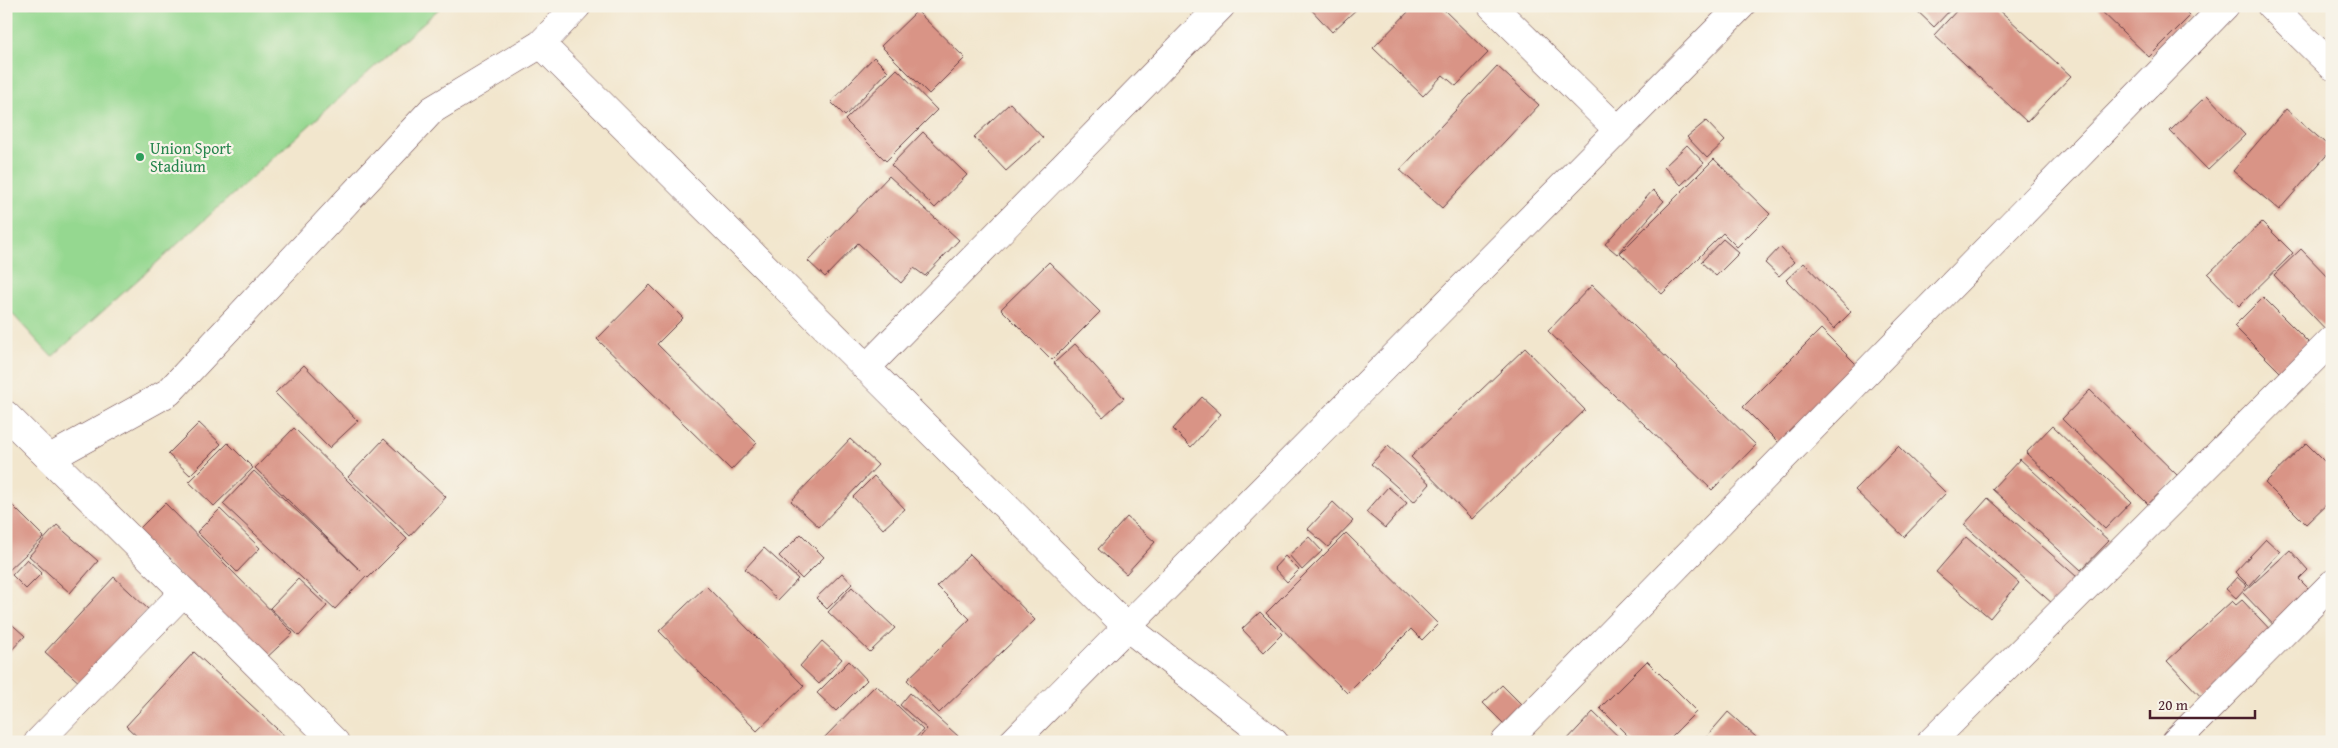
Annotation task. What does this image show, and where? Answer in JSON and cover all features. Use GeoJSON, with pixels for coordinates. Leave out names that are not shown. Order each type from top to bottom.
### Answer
{"type":"FeatureCollection","features":[{"type":"Feature","properties":{"kind":"street"},"geometry":{"type":"LineString","coordinates":[[50,458],[169,392],[432,110],[541,44],[577,6]]}},
{"type":"Feature","properties":{"kind":"street"},"geometry":{"type":"LineString","coordinates":[[866,368],[1220,6]]}},
{"type":"Feature","properties":{"kind":"street"},"geometry":{"type":"LineString","coordinates":[[1492,6],[1618,130]]}},
{"type":"Feature","properties":{"kind":"street"},"geometry":{"type":"LineString","coordinates":[[1013,742],[1741,6]]}},
{"type":"Feature","properties":{"kind":"street"},"geometry":{"type":"LineString","coordinates":[[1505,742],[2225,6]]}},
{"type":"Feature","properties":{"kind":"street"},"geometry":{"type":"LineString","coordinates":[[2271,6],[2332,66]]}},
{"type":"Feature","properties":{"kind":"street"},"geometry":{"type":"LineString","coordinates":[[541,44],[1127,627],[1274,742]]}},
{"type":"Feature","properties":{"kind":"street"},"geometry":{"type":"LineString","coordinates":[[1931,742],[2332,340]]}},
{"type":"Feature","properties":{"kind":"street"},"geometry":{"type":"LineString","coordinates":[[6,415],[335,742]]}},
{"type":"Feature","properties":{"kind":"street"},"geometry":{"type":"LineString","coordinates":[[2175,742],[2332,584]]}},
{"type":"Feature","properties":{"kind":"street"},"geometry":{"type":"LineString","coordinates":[[38,742],[184,592]]}},
{"type":"Feature","properties":{"kind":"green space","name":"Union Sport Stadium"},"geometry":{"type":"Polygon","coordinates":[[[6,6],[442,6],[52,357],[6,307],[6,6]]]}},
{"type":"Feature","properties":{"kind":"building"},"geometry":{"type":"Polygon","coordinates":[[[1308,6],[1360,6],[1332,32],[1308,6]]]}},
{"type":"Feature","properties":{"kind":"building"},"geometry":{"type":"Polygon","coordinates":[[[1414,6],[1440,6],[1488,53],[1456,86],[1443,75],[1423,96],[1373,48],[1414,6]]]}},
{"type":"Feature","properties":{"kind":"building"},"geometry":{"type":"Polygon","coordinates":[[[1912,6],[1954,6],[1934,27],[1912,6]]]}},
{"type":"Feature","properties":{"kind":"building"},"geometry":{"type":"Polygon","coordinates":[[[1961,6],[1995,6],[2071,76],[2027,122],[1934,35],[1961,6]]]}},
{"type":"Feature","properties":{"kind":"building"},"geometry":{"type":"Polygon","coordinates":[[[2096,6],[2180,6],[2190,16],[2149,57],[2096,6]]]}},
{"type":"Feature","properties":{"kind":"building"},"geometry":{"type":"Polygon","coordinates":[[[917,11],[965,58],[929,94],[881,46],[917,11]]]}},
{"type":"Feature","properties":{"kind":"building"},"geometry":{"type":"Polygon","coordinates":[[[874,57],[888,71],[845,116],[831,102],[874,57]]]}},
{"type":"Feature","properties":{"kind":"building"},"geometry":{"type":"Polygon","coordinates":[[[1497,66],[1539,105],[1442,208],[1400,170],[1497,66]]]}},
{"type":"Feature","properties":{"kind":"building"},"geometry":{"type":"Polygon","coordinates":[[[897,69],[937,110],[886,161],[845,120],[897,69]]]}},
{"type":"Feature","properties":{"kind":"building"},"geometry":{"type":"Polygon","coordinates":[[[2207,95],[2245,135],[2208,170],[2170,131],[2207,95]]]}},
{"type":"Feature","properties":{"kind":"building"},"geometry":{"type":"Polygon","coordinates":[[[1010,103],[1043,138],[1006,171],[974,137],[1010,103]]]}},
{"type":"Feature","properties":{"kind":"building"},"geometry":{"type":"Polygon","coordinates":[[[2286,109],[2332,149],[2279,210],[2233,171],[2286,109]]]}},
{"type":"Feature","properties":{"kind":"building"},"geometry":{"type":"Polygon","coordinates":[[[1706,121],[1725,141],[1707,158],[1687,137],[1706,121]]]}},
{"type":"Feature","properties":{"kind":"building"},"geometry":{"type":"Polygon","coordinates":[[[923,132],[967,175],[935,208],[891,165],[923,132]]]}},
{"type":"Feature","properties":{"kind":"building"},"geometry":{"type":"Polygon","coordinates":[[[1687,145],[1704,163],[1681,185],[1664,167],[1687,145]]]}},
{"type":"Feature","properties":{"kind":"building"},"geometry":{"type":"Polygon","coordinates":[[[1714,159],[1770,214],[1737,247],[1723,233],[1662,294],[1620,253],[1714,159]]]}},
{"type":"Feature","properties":{"kind":"building"},"geometry":{"type":"Polygon","coordinates":[[[889,176],[959,240],[925,276],[914,268],[901,283],[858,243],[825,277],[808,261],[889,176]]]}},
{"type":"Feature","properties":{"kind":"building"},"geometry":{"type":"Polygon","coordinates":[[[1653,190],[1664,201],[1617,254],[1605,244],[1653,190]]]}},
{"type":"Feature","properties":{"kind":"building"},"geometry":{"type":"Polygon","coordinates":[[[2262,222],[2293,253],[2239,306],[2208,274],[2262,222]]]}},
{"type":"Feature","properties":{"kind":"building"},"geometry":{"type":"Polygon","coordinates":[[[1723,239],[1739,253],[1716,276],[1701,262],[1723,239]]]}},
{"type":"Feature","properties":{"kind":"building"},"geometry":{"type":"Polygon","coordinates":[[[1780,247],[1794,262],[1779,276],[1765,263],[1780,247]]]}},
{"type":"Feature","properties":{"kind":"building"},"geometry":{"type":"Polygon","coordinates":[[[2301,249],[2332,281],[2331,335],[2274,275],[2301,249]]]}},
{"type":"Feature","properties":{"kind":"building"},"geometry":{"type":"Polygon","coordinates":[[[1049,262],[1100,312],[1052,360],[1001,309],[1049,262]]]}},
{"type":"Feature","properties":{"kind":"building"},"geometry":{"type":"Polygon","coordinates":[[[1804,263],[1851,312],[1834,329],[1786,280],[1804,263]]]}},
{"type":"Feature","properties":{"kind":"building"},"geometry":{"type":"Polygon","coordinates":[[[650,285],[683,318],[657,344],[757,443],[731,470],[597,339],[650,285]]]}},
{"type":"Feature","properties":{"kind":"building"},"geometry":{"type":"Polygon","coordinates":[[[1592,285],[1756,445],[1712,490],[1548,331],[1592,285]]]}},
{"type":"Feature","properties":{"kind":"building"},"geometry":{"type":"Polygon","coordinates":[[[2263,297],[2315,349],[2286,378],[2234,326],[2263,297]]]}},
{"type":"Feature","properties":{"kind":"building"},"geometry":{"type":"Polygon","coordinates":[[[1821,329],[1864,372],[1786,450],[1743,407],[1821,329]]]}},
{"type":"Feature","properties":{"kind":"building"},"geometry":{"type":"Polygon","coordinates":[[[1075,344],[1124,398],[1103,417],[1054,363],[1075,344]]]}},
{"type":"Feature","properties":{"kind":"building"},"geometry":{"type":"Polygon","coordinates":[[[1525,348],[1585,410],[1472,519],[1411,457],[1525,348]]]}},
{"type":"Feature","properties":{"kind":"building"},"geometry":{"type":"Polygon","coordinates":[[[304,365],[358,421],[329,448],[275,393],[304,365]]]}},
{"type":"Feature","properties":{"kind":"building"},"geometry":{"type":"Polygon","coordinates":[[[2090,390],[2178,476],[2149,505],[2062,419],[2090,390]]]}},
{"type":"Feature","properties":{"kind":"building"},"geometry":{"type":"Polygon","coordinates":[[[1202,397],[1221,414],[1191,447],[1173,429],[1202,397]]]}},
{"type":"Feature","properties":{"kind":"building"},"geometry":{"type":"Polygon","coordinates":[[[199,423],[221,444],[190,475],[168,454],[199,423]]]}},
{"type":"Feature","properties":{"kind":"building"},"geometry":{"type":"Polygon","coordinates":[[[2052,426],[2131,502],[2105,529],[2026,453],[2052,426]]]}},
{"type":"Feature","properties":{"kind":"building"},"geometry":{"type":"Polygon","coordinates":[[[294,428],[407,539],[368,578],[366,576],[335,609],[223,504],[254,471],[361,571],[255,468],[294,428]]]}},
{"type":"Feature","properties":{"kind":"building"},"geometry":{"type":"Polygon","coordinates":[[[384,439],[446,497],[410,536],[348,477],[384,439]]]}},
{"type":"Feature","properties":{"kind":"building"},"geometry":{"type":"Polygon","coordinates":[[[850,439],[878,465],[819,527],[791,501],[850,439]]]}},
{"type":"Feature","properties":{"kind":"building"},"geometry":{"type":"Polygon","coordinates":[[[228,443],[253,468],[214,506],[189,482],[228,443]]]}},
{"type":"Feature","properties":{"kind":"building"},"geometry":{"type":"Polygon","coordinates":[[[2306,443],[2332,469],[2332,499],[2306,524],[2265,483],[2306,443]]]}},
{"type":"Feature","properties":{"kind":"building"},"geometry":{"type":"Polygon","coordinates":[[[1388,446],[1430,484],[1414,502],[1371,464],[1388,446]]]}},
{"type":"Feature","properties":{"kind":"building"},"geometry":{"type":"Polygon","coordinates":[[[1898,446],[1946,493],[1904,537],[1855,490],[1898,446]]]}},
{"type":"Feature","properties":{"kind":"building"},"geometry":{"type":"Polygon","coordinates":[[[2020,459],[2109,541],[2081,570],[1992,489],[2020,459]]]}},
{"type":"Feature","properties":{"kind":"building"},"geometry":{"type":"Polygon","coordinates":[[[874,476],[905,509],[883,529],[853,497],[874,476]]]}},
{"type":"Feature","properties":{"kind":"building"},"geometry":{"type":"Polygon","coordinates":[[[1388,487],[1407,503],[1385,528],[1366,512],[1388,487]]]}},
{"type":"Feature","properties":{"kind":"building"},"geometry":{"type":"Polygon","coordinates":[[[1988,498],[2077,577],[2053,604],[1964,525],[1988,498]]]}},
{"type":"Feature","properties":{"kind":"building"},"geometry":{"type":"Polygon","coordinates":[[[6,499],[44,537],[6,573],[6,499]]]}},
{"type":"Feature","properties":{"kind":"building"},"geometry":{"type":"Polygon","coordinates":[[[1333,502],[1353,521],[1328,547],[1308,529],[1333,502]]]}},
{"type":"Feature","properties":{"kind":"building"},"geometry":{"type":"Polygon","coordinates":[[[165,503],[293,633],[263,661],[136,532],[165,503]]]}},
{"type":"Feature","properties":{"kind":"building"},"geometry":{"type":"Polygon","coordinates":[[[220,509],[260,548],[237,572],[197,532],[220,509]]]}},
{"type":"Feature","properties":{"kind":"building"},"geometry":{"type":"Polygon","coordinates":[[[1127,517],[1155,542],[1126,574],[1098,549],[1127,517]]]}},
{"type":"Feature","properties":{"kind":"building"},"geometry":{"type":"Polygon","coordinates":[[[57,525],[98,561],[70,593],[29,556],[57,525]]]}},
{"type":"Feature","properties":{"kind":"building"},"geometry":{"type":"Polygon","coordinates":[[[1346,533],[1438,624],[1422,640],[1411,629],[1347,693],[1266,613],[1346,533]]]}},
{"type":"Feature","properties":{"kind":"building"},"geometry":{"type":"Polygon","coordinates":[[[801,534],[824,557],[802,579],[779,556],[801,534]]]}},
{"type":"Feature","properties":{"kind":"building"},"geometry":{"type":"Polygon","coordinates":[[[1309,537],[1322,551],[1302,570],[1289,555],[1309,537]]]}},
{"type":"Feature","properties":{"kind":"building"},"geometry":{"type":"Polygon","coordinates":[[[1966,537],[2019,583],[1990,618],[1936,572],[1966,537]]]}},
{"type":"Feature","properties":{"kind":"building"},"geometry":{"type":"Polygon","coordinates":[[[2266,539],[2280,552],[2249,586],[2235,572],[2266,539]]]}},
{"type":"Feature","properties":{"kind":"building"},"geometry":{"type":"Polygon","coordinates":[[[764,548],[798,579],[778,600],[745,569],[764,548]]]}},
{"type":"Feature","properties":{"kind":"building"},"geometry":{"type":"Polygon","coordinates":[[[2290,550],[2308,570],[2299,579],[2320,600],[2283,635],[2243,593],[2290,550]]]}},
{"type":"Feature","properties":{"kind":"building"},"geometry":{"type":"Polygon","coordinates":[[[970,554],[1035,620],[939,713],[907,680],[970,619],[937,586],[970,554]]]}},
{"type":"Feature","properties":{"kind":"building"},"geometry":{"type":"Polygon","coordinates":[[[1285,556],[1299,570],[1287,582],[1274,568],[1285,556]]]}},
{"type":"Feature","properties":{"kind":"building"},"geometry":{"type":"Polygon","coordinates":[[[27,559],[42,573],[26,589],[12,575],[27,559]]]}},
{"type":"Feature","properties":{"kind":"building"},"geometry":{"type":"Polygon","coordinates":[[[842,573],[852,584],[827,609],[816,598],[842,573]]]}},
{"type":"Feature","properties":{"kind":"building"},"geometry":{"type":"Polygon","coordinates":[[[114,577],[148,609],[81,684],[45,652],[114,577]]]}},
{"type":"Feature","properties":{"kind":"building"},"geometry":{"type":"Polygon","coordinates":[[[2237,577],[2247,586],[2236,598],[2226,589],[2237,577]]]}},
{"type":"Feature","properties":{"kind":"building"},"geometry":{"type":"Polygon","coordinates":[[[298,579],[327,606],[299,636],[270,608],[298,579]]]}},
{"type":"Feature","properties":{"kind":"building"},"geometry":{"type":"Polygon","coordinates":[[[706,586],[804,686],[757,731],[659,631],[706,586]]]}},
{"type":"Feature","properties":{"kind":"building"},"geometry":{"type":"Polygon","coordinates":[[[852,587],[895,628],[870,652],[828,612],[852,587]]]}},
{"type":"Feature","properties":{"kind":"building"},"geometry":{"type":"Polygon","coordinates":[[[2242,600],[2278,638],[2204,700],[2167,661],[2232,601],[2236,605],[2242,600]]]}},
{"type":"Feature","properties":{"kind":"building"},"geometry":{"type":"Polygon","coordinates":[[[1260,612],[1282,634],[1264,652],[1242,629],[1260,612]]]}},
{"type":"Feature","properties":{"kind":"building"},"geometry":{"type":"Polygon","coordinates":[[[6,619],[25,636],[6,656],[6,619]]]}},
{"type":"Feature","properties":{"kind":"building"},"geometry":{"type":"Polygon","coordinates":[[[822,641],[842,659],[819,684],[800,666],[822,641]]]}},
{"type":"Feature","properties":{"kind":"building"},"geometry":{"type":"Polygon","coordinates":[[[194,652],[290,741],[143,742],[126,726],[194,652]]]}},
{"type":"Feature","properties":{"kind":"building"},"geometry":{"type":"Polygon","coordinates":[[[849,661],[867,680],[836,711],[817,693],[849,661]]]}},
{"type":"Feature","properties":{"kind":"building"},"geometry":{"type":"Polygon","coordinates":[[[1647,661],[1697,711],[1666,742],[1634,742],[1600,708],[1647,661]]]}},
{"type":"Feature","properties":{"kind":"building"},"geometry":{"type":"Polygon","coordinates":[[[876,685],[923,730],[912,742],[820,742],[876,685]]]}},
{"type":"Feature","properties":{"kind":"building"},"geometry":{"type":"Polygon","coordinates":[[[1502,685],[1526,709],[1508,728],[1483,703],[1502,685]]]}},
{"type":"Feature","properties":{"kind":"building"},"geometry":{"type":"Polygon","coordinates":[[[910,693],[958,736],[953,742],[916,742],[927,729],[900,705],[910,693]]]}},
{"type":"Feature","properties":{"kind":"building"},"geometry":{"type":"Polygon","coordinates":[[[1593,712],[1624,742],[1565,742],[1593,712]]]}},
{"type":"Feature","properties":{"kind":"building"},"geometry":{"type":"Polygon","coordinates":[[[1728,712],[1756,737],[1752,742],[1702,742],[1728,712]]]}},
{"type":"Feature","properties":{"kind":"place","name":"Union Sport Stadium"},"geometry":{"type":"Point","coordinates":[140,157]}}]}
